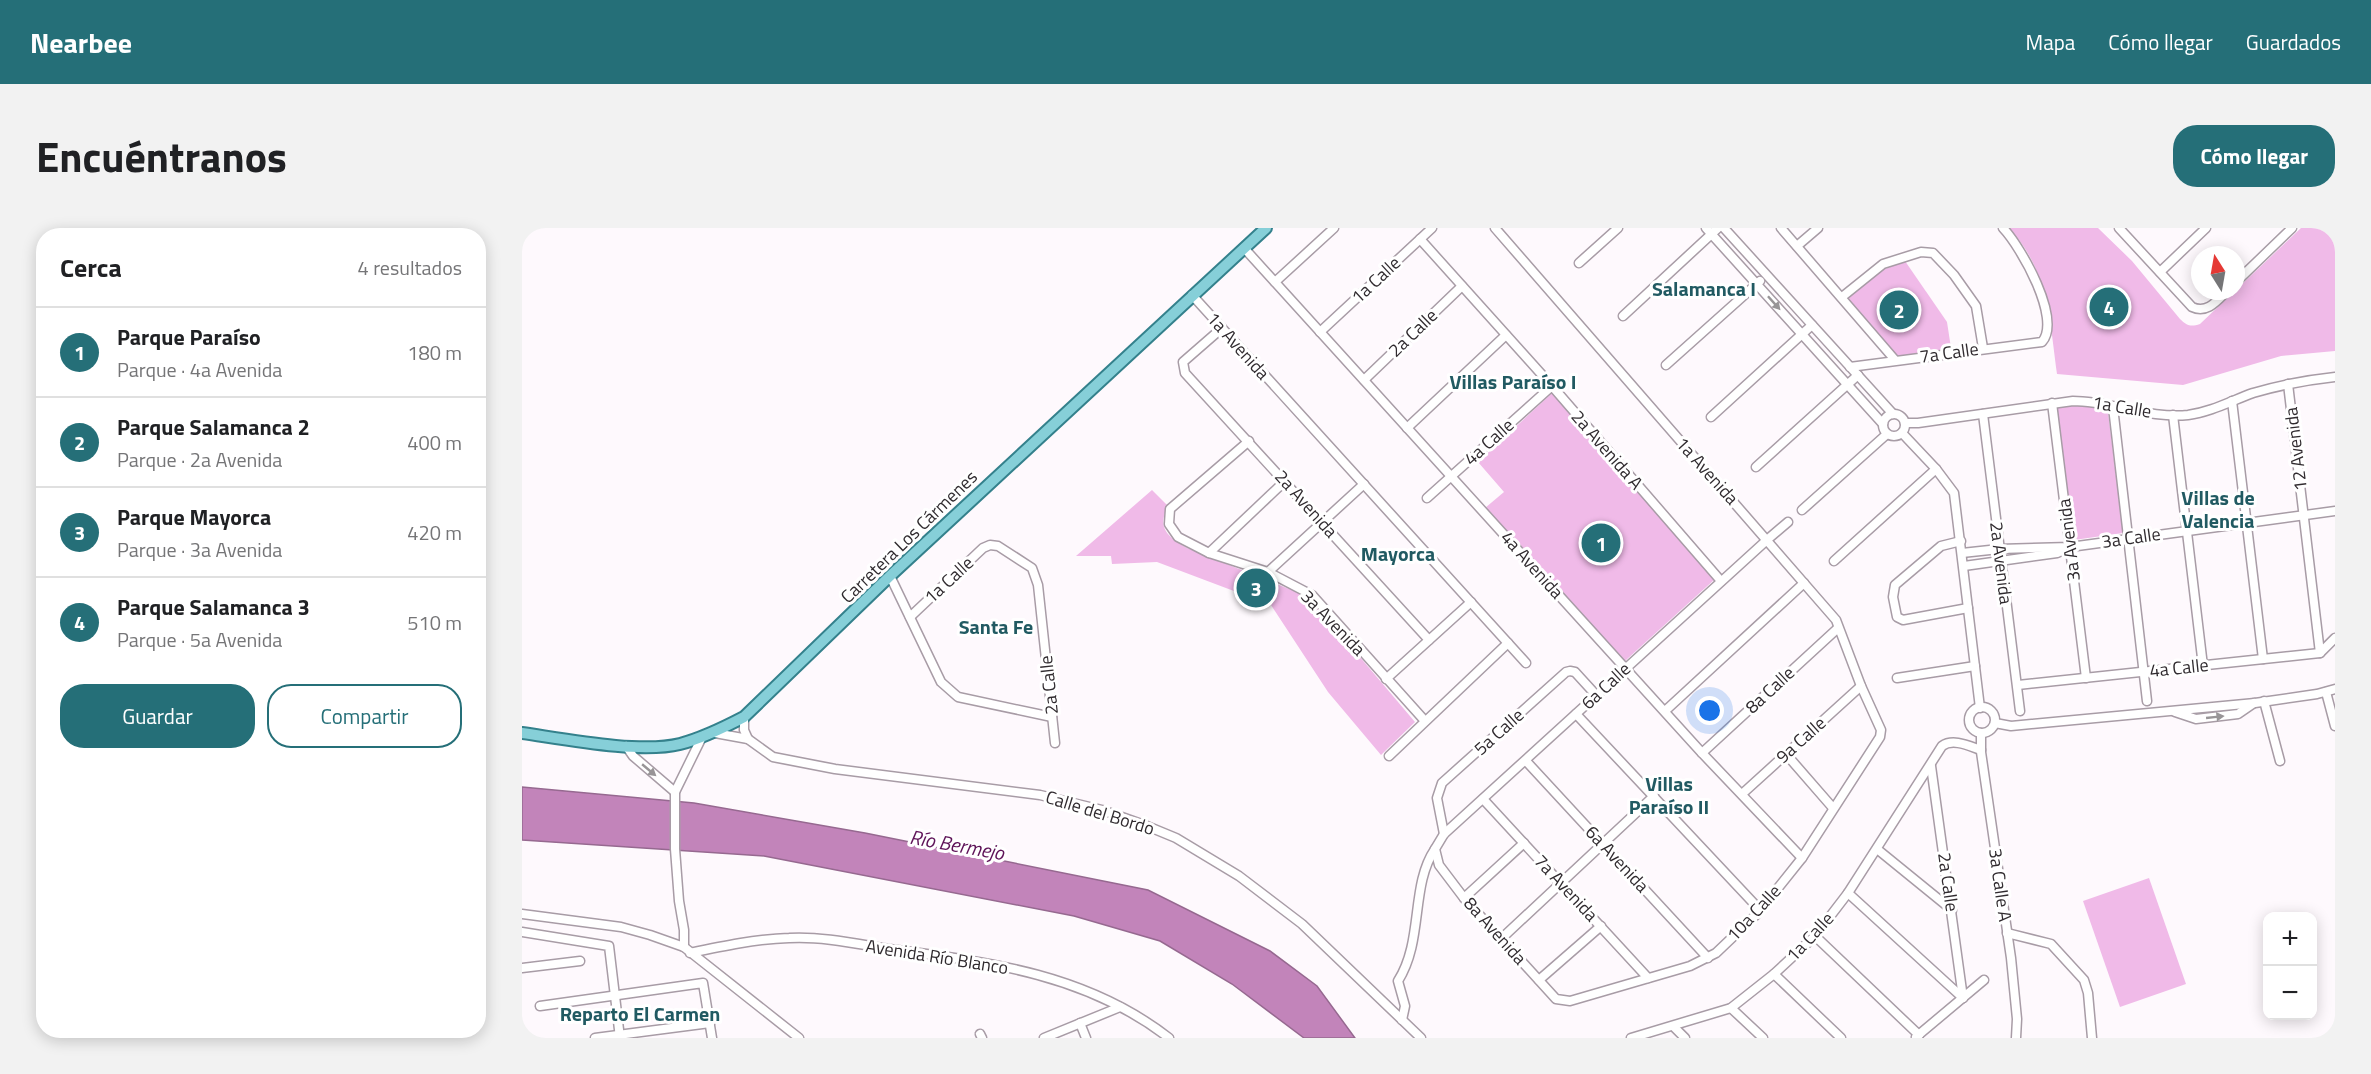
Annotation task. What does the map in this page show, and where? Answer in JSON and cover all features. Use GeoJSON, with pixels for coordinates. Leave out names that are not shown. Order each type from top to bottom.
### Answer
{"type":"FeatureCollection","features":[{"type":"Feature","properties":{"kind":"main road","name":"Carretera Los Cármenes"},"geometry":{"type":"LineString","coordinates":[[522,733],[626,746],[656,747],[678,745],[715,733],[744,717],[890,576],[1266,228]]}},
{"type":"Feature","properties":{"kind":"street"},"geometry":{"type":"LineString","coordinates":[[1275,282],[1334,228]]}},
{"type":"Feature","properties":{"kind":"street","name":"1a Calle"},"geometry":{"type":"LineString","coordinates":[[1320,332],[1432,228]]}},
{"type":"Feature","properties":{"kind":"street","name":"1a Avenida"},"geometry":{"type":"LineString","coordinates":[[1494,228],[1836,620],[1861,686],[1879,721],[1880,737]]}},
{"type":"Feature","properties":{"kind":"street"},"geometry":{"type":"LineString","coordinates":[[1579,263],[1618,228]]}},
{"type":"Feature","properties":{"kind":"street"},"geometry":{"type":"LineString","coordinates":[[1623,316],[1712,230],[1757,284],[1883,424],[1887,434],[1895,437],[1902,433],[1905,423],[1901,416],[1893,414],[1724,228]]}},
{"type":"Feature","properties":{"kind":"street"},"geometry":{"type":"LineString","coordinates":[[1781,228],[1895,360]]}},
{"type":"Feature","properties":{"kind":"street"},"geometry":{"type":"LineString","coordinates":[[1797,246],[1818,228]]}},
{"type":"Feature","properties":{"kind":"street","name":"7a Calle"},"geometry":{"type":"LineString","coordinates":[[1850,367],[2042,342],[2046,337],[2043,301],[2037,281],[2018,246],[2003,228]]}},
{"type":"Feature","properties":{"kind":"street"},"geometry":{"type":"LineString","coordinates":[[2120,228],[2192,307],[2202,310],[2217,300]]}},
{"type":"Feature","properties":{"kind":"street"},"geometry":{"type":"LineString","coordinates":[[2160,272],[2206,228]]}},
{"type":"Feature","properties":{"kind":"street"},"geometry":{"type":"LineString","coordinates":[[2245,273],[2292,228]]}},
{"type":"Feature","properties":{"kind":"street","name":"2a Avenida A"},"geometry":{"type":"LineString","coordinates":[[1420,239],[1552,386],[1721,581]]}},
{"type":"Feature","properties":{"kind":"street","name":"4a Avenida"},"geometry":{"type":"LineString","coordinates":[[1244,248],[1702,753],[1802,858]]}},
{"type":"Feature","properties":{"kind":"street"},"geometry":{"type":"LineString","coordinates":[[1842,297],[1883,264],[1921,252],[1933,253],[1954,275],[1976,306],[1983,348]]}},
{"type":"Feature","properties":{"kind":"street"},"geometry":{"type":"LineString","coordinates":[[1666,365],[1767,275]]}},
{"type":"Feature","properties":{"kind":"street","name":"2a Calle"},"geometry":{"type":"LineString","coordinates":[[1364,380],[1462,286]]}},
{"type":"Feature","properties":{"kind":"street","name":"1a Avenida"},"geometry":{"type":"LineString","coordinates":[[1192,295],[1526,663]]}},
{"type":"Feature","properties":{"kind":"street"},"geometry":{"type":"LineString","coordinates":[[1711,417],[1812,325]]}},
{"type":"Feature","properties":{"kind":"street","name":"2a Avenida"},"geometry":{"type":"LineString","coordinates":[[1222,328],[1183,362],[1183,368],[1430,640]]}},
{"type":"Feature","properties":{"kind":"street"},"geometry":{"type":"LineString","coordinates":[[1407,428],[1506,335]]}},
{"type":"Feature","properties":{"kind":"street"},"geometry":{"type":"LineString","coordinates":[[1756,467],[1858,375]]}},
{"type":"Feature","properties":{"kind":"street","name":"1a Calle"},"geometry":{"type":"LineString","coordinates":[[1905,423],[2088,400],[2113,407],[2173,415],[2204,412],[2288,384],[2335,377]]}},
{"type":"Feature","properties":{"kind":"street","name":"12 Avenida"},"geometry":{"type":"LineString","coordinates":[[2288,384],[2319,630],[2320,654]]}},
{"type":"Feature","properties":{"kind":"street","name":"4a Calle"},"geometry":{"type":"LineString","coordinates":[[1427,498],[1552,386]]}},
{"type":"Feature","properties":{"kind":"street"},"geometry":{"type":"LineString","coordinates":[[2232,401],[2264,658]]}},
{"type":"Feature","properties":{"kind":"street","name":"3a Avenida"},"geometry":{"type":"LineString","coordinates":[[2052,403],[2086,678]]}},
{"type":"Feature","properties":{"kind":"street"},"geometry":{"type":"LineString","coordinates":[[2113,407],[2147,701]]}},
{"type":"Feature","properties":{"kind":"street"},"geometry":{"type":"LineString","coordinates":[[1883,424],[1886,417],[1893,414]]}},
{"type":"Feature","properties":{"kind":"street","name":"2a Avenida"},"geometry":{"type":"LineString","coordinates":[[1983,414],[2020,711]]}},
{"type":"Feature","properties":{"kind":"street"},"geometry":{"type":"LineString","coordinates":[[2173,415],[2202,666]]}},
{"type":"Feature","properties":{"kind":"street"},"geometry":{"type":"LineString","coordinates":[[1902,433],[1936,469],[1954,493],[1980,708]]}},
{"type":"Feature","properties":{"kind":"street"},"geometry":{"type":"LineString","coordinates":[[1802,510],[1887,434]]}},
{"type":"Feature","properties":{"kind":"street","name":"3a Avenida"},"geometry":{"type":"LineString","coordinates":[[1249,441],[1170,508],[1169,524],[1173,532],[1209,553],[1268,572],[1312,595],[1425,721]]}},
{"type":"Feature","properties":{"kind":"street"},"geometry":{"type":"LineString","coordinates":[[1834,561],[1936,469]]}},
{"type":"Feature","properties":{"kind":"street"},"geometry":{"type":"LineString","coordinates":[[1209,553],[1285,481]]}},
{"type":"Feature","properties":{"kind":"street"},"geometry":{"type":"LineString","coordinates":[[1268,572],[1364,484]]}},
{"type":"Feature","properties":{"kind":"street","name":"3a Calle"},"geometry":{"type":"LineString","coordinates":[[1962,553],[1999,549],[2070,547],[2335,511]]}},
{"type":"Feature","properties":{"kind":"street","name":"6a Calle"},"geometry":{"type":"LineString","coordinates":[[1402,1020],[1405,1006],[1398,981],[1407,967],[1416,931],[1428,860],[1444,834],[1788,522]]}},
{"type":"Feature","properties":{"kind":"street"},"geometry":{"type":"LineString","coordinates":[[1961,541],[1941,546],[1895,585],[1893,597],[1897,617],[1903,620],[1968,608]]}},
{"type":"Feature","properties":{"kind":"street","name":"1a Calle"},"geometry":{"type":"LineString","coordinates":[[910,617],[983,548],[990,545]]}},
{"type":"Feature","properties":{"kind":"street","name":"2a Calle"},"geometry":{"type":"LineString","coordinates":[[990,545],[998,546],[1032,568],[1035,575],[1055,743]]}},
{"type":"Feature","properties":{"kind":"street","name":"3a Calle"},"geometry":{"type":"LineString","coordinates":[[1964,566],[2057,553],[2070,547]]}},
{"type":"Feature","properties":{"kind":"street"},"geometry":{"type":"LineString","coordinates":[[890,576],[940,682],[958,697],[1052,717]]}},
{"type":"Feature","properties":{"kind":"street"},"geometry":{"type":"LineString","coordinates":[[1665,711],[1804,584]]}},
{"type":"Feature","properties":{"kind":"street"},"geometry":{"type":"LineString","coordinates":[[1386,679],[1471,602]]}},
{"type":"Feature","properties":{"kind":"street","name":"8a Calle"},"geometry":{"type":"LineString","coordinates":[[1702,753],[1839,628]]}},
{"type":"Feature","properties":{"kind":"street"},"geometry":{"type":"LineString","coordinates":[[2319,630],[2332,642],[2320,654]]}},
{"type":"Feature","properties":{"kind":"street"},"geometry":{"type":"LineString","coordinates":[[1389,756],[1508,643]]}},
{"type":"Feature","properties":{"kind":"street","name":"4a Calle"},"geometry":{"type":"LineString","coordinates":[[2018,685],[2320,654]]}},
{"type":"Feature","properties":{"kind":"street"},"geometry":{"type":"LineString","coordinates":[[1897,678],[1975,666]]}},
{"type":"Feature","properties":{"kind":"street","name":"5a Calle"},"geometry":{"type":"LineString","coordinates":[[1444,834],[1437,798],[1442,783],[1566,672],[1575,672],[1596,695]]}},
{"type":"Feature","properties":{"kind":"street","name":"9a Calle"},"geometry":{"type":"LineString","coordinates":[[1742,794],[1861,686]]}},
{"type":"Feature","properties":{"kind":"street"},"geometry":{"type":"LineString","coordinates":[[1995,723],[2011,726],[2172,711],[2196,718],[2238,714],[2259,702],[2335,689]]}},
{"type":"Feature","properties":{"kind":"street"},"geometry":{"type":"LineString","coordinates":[[2326,692],[2335,726]]}},
{"type":"Feature","properties":{"kind":"street"},"geometry":{"type":"LineString","coordinates":[[2259,702],[2280,761]]}},
{"type":"Feature","properties":{"kind":"street"},"geometry":{"type":"LineString","coordinates":[[1980,708],[1992,712],[1995,723],[1990,731],[1981,733],[1972,729],[1969,720],[1972,712],[1980,708]]}},
{"type":"Feature","properties":{"kind":"street"},"geometry":{"type":"LineString","coordinates":[[1576,714],[1760,910]]}},
{"type":"Feature","properties":{"kind":"street"},"geometry":{"type":"LineString","coordinates":[[744,717],[744,730],[748,740]]}},
{"type":"Feature","properties":{"kind":"street","name":"Calle del Bordo"},"geometry":{"type":"LineString","coordinates":[[715,733],[748,740],[773,757],[835,769],[1040,795],[1102,810],[1176,838],[1239,876],[1293,917],[1419,1036]]}},
{"type":"Feature","properties":{"kind":"street","name":"3a Calle A"},"geometry":{"type":"LineString","coordinates":[[1981,733],[1981,750],[2017,1019],[2016,1038]]}},
{"type":"Feature","properties":{"kind":"street"},"geometry":{"type":"LineString","coordinates":[[687,950],[678,892],[675,796],[702,737]]}},
{"type":"Feature","properties":{"kind":"street","name":"10a Calle"},"geometry":{"type":"LineString","coordinates":[[1562,1001],[1570,1001],[1690,966],[1708,958],[1760,910],[1802,858],[1880,737]]}},
{"type":"Feature","properties":{"kind":"street","name":"1a Calle"},"geometry":{"type":"LineString","coordinates":[[1631,1038],[1674,1027],[1731,1008],[1774,974],[1815,936],[1848,893],[1942,746],[1947,743],[1957,743],[1981,750]]}},
{"type":"Feature","properties":{"kind":"street"},"geometry":{"type":"LineString","coordinates":[[626,746],[633,756],[675,796]]}},
{"type":"Feature","properties":{"kind":"street"},"geometry":{"type":"LineString","coordinates":[[1786,754],[1833,808]]}},
{"type":"Feature","properties":{"kind":"street","name":"6a Avenida"},"geometry":{"type":"LineString","coordinates":[[1526,760],[1708,958]]}},
{"type":"Feature","properties":{"kind":"street","name":"2a Calle"},"geometry":{"type":"LineString","coordinates":[[1931,765],[1963,998]]}},
{"type":"Feature","properties":{"kind":"street"},"geometry":{"type":"LineString","coordinates":[[1502,938],[1654,796]]}},
{"type":"Feature","properties":{"kind":"street","name":"7a Avenida"},"geometry":{"type":"LineString","coordinates":[[1483,800],[1648,978]]}},
{"type":"Feature","properties":{"kind":"street"},"geometry":{"type":"LineString","coordinates":[[1464,898],[1524,843]]}},
{"type":"Feature","properties":{"kind":"street"},"geometry":{"type":"LineString","coordinates":[[1876,849],[1952,910]]}},
{"type":"Feature","properties":{"kind":"street","name":"8a Avenida"},"geometry":{"type":"LineString","coordinates":[[1435,852],[1438,865],[1464,898],[1556,999],[1562,1001]]}},
{"type":"Feature","properties":{"kind":"street"},"geometry":{"type":"LineString","coordinates":[[1848,893],[1963,998]]}},
{"type":"Feature","properties":{"kind":"street"},"geometry":{"type":"LineString","coordinates":[[522,914],[621,927],[650,935],[687,950],[799,1038]]}},
{"type":"Feature","properties":{"kind":"street"},"geometry":{"type":"LineString","coordinates":[[1539,980],[1601,926]]}},
{"type":"Feature","properties":{"kind":"street"},"geometry":{"type":"LineString","coordinates":[[522,932],[609,946],[620,1036]]}},
{"type":"Feature","properties":{"kind":"street"},"geometry":{"type":"LineString","coordinates":[[2007,933],[2050,944],[2084,980],[2088,993],[2092,1038]]}},
{"type":"Feature","properties":{"kind":"street"},"geometry":{"type":"LineString","coordinates":[[1815,936],[1917,1036],[1984,980]]}},
{"type":"Feature","properties":{"kind":"street","name":"Avenida Río Blanco"},"geometry":{"type":"LineString","coordinates":[[687,950],[792,937],[958,958],[1022,971],[1078,986],[1120,1007],[1169,1038]]}},
{"type":"Feature","properties":{"kind":"street"},"geometry":{"type":"LineString","coordinates":[[522,968],[580,961]]}},
{"type":"Feature","properties":{"kind":"street"},"geometry":{"type":"LineString","coordinates":[[1774,974],[1841,1038]]}},
{"type":"Feature","properties":{"kind":"street"},"geometry":{"type":"LineString","coordinates":[[540,1006],[703,983],[712,1038]]}},
{"type":"Feature","properties":{"kind":"street"},"geometry":{"type":"LineString","coordinates":[[1044,1038],[1120,1007]]}},
{"type":"Feature","properties":{"kind":"street"},"geometry":{"type":"LineString","coordinates":[[1731,1008],[1763,1038]]}},
{"type":"Feature","properties":{"kind":"street"},"geometry":{"type":"LineString","coordinates":[[595,1038],[710,1023]]}},
{"type":"Feature","properties":{"kind":"street"},"geometry":{"type":"LineString","coordinates":[[1080,1023],[1086,1038]]}},
{"type":"Feature","properties":{"kind":"street"},"geometry":{"type":"LineString","coordinates":[[1674,1027],[1685,1038]]}},
{"type":"Feature","properties":{"kind":"street"},"geometry":{"type":"LineString","coordinates":[[1419,1036],[1426,1038]]}},
{"type":"Feature","properties":{"kind":"shaded area"},"geometry":{"type":"Polygon","coordinates":[[[2009,228],[2098,228],[2132,261],[2180,319],[2192,326],[2200,324],[2225,300],[2245,300],[2245,281],[2301,228],[2335,228],[2335,351],[2281,356],[2183,385],[2057,374],[2045,297],[2032,261],[2009,228]]]}},
{"type":"Feature","properties":{"kind":"shaded area"},"geometry":{"type":"Polygon","coordinates":[[[1905,261],[1947,322],[1951,348],[1898,357],[1848,298],[1883,270],[1905,261]]]}},
{"type":"Feature","properties":{"kind":"shaded area"},"geometry":{"type":"Polygon","coordinates":[[[1552,393],[1715,579],[1625,661],[1485,508],[1504,492],[1478,462],[1552,393]]]}},
{"type":"Feature","properties":{"kind":"shaded area"},"geometry":{"type":"Polygon","coordinates":[[[2057,405],[2089,405],[2108,412],[2123,533],[2074,540],[2057,405]]]}},
{"type":"Feature","properties":{"kind":"shaded area"},"geometry":{"type":"Polygon","coordinates":[[[1152,490],[1168,506],[1163,521],[1166,532],[1181,544],[1309,597],[1415,722],[1381,755],[1328,692],[1271,605],[1157,562],[1112,564],[1111,556],[1076,556],[1152,490]]]}},
{"type":"Feature","properties":{"kind":"shaded area"},"geometry":{"type":"Polygon","coordinates":[[[522,787],[694,803],[865,833],[1148,890],[1270,951],[1317,986],[1355,1038],[1304,1038],[1232,984],[1160,941],[1074,916],[764,856],[522,840],[522,787]]]}},
{"type":"Feature","properties":{"kind":"shaded area"},"geometry":{"type":"Polygon","coordinates":[[[2149,878],[2186,984],[2120,1007],[2083,901],[2149,878]]]}},
{"type":"Feature","properties":{"kind":"place","name":"Parque Salamanca 3"},"geometry":{"type":"Point","coordinates":[2109,307]}},
{"type":"Feature","properties":{"kind":"place","name":"Parque Salamanca 2"},"geometry":{"type":"Point","coordinates":[1899,310]}},
{"type":"Feature","properties":{"kind":"place","name":"Parque Paraíso"},"geometry":{"type":"Point","coordinates":[1601,543]}},
{"type":"Feature","properties":{"kind":"place","name":"Parque Mayorca"},"geometry":{"type":"Point","coordinates":[1256,588]}},
{"type":"Feature","properties":{"kind":"district","name":"Salamanca I"},"geometry":{"type":"Point","coordinates":[1704,289]}},
{"type":"Feature","properties":{"kind":"district","name":"Villas Paraíso I"},"geometry":{"type":"Point","coordinates":[1513,382]}},
{"type":"Feature","properties":{"kind":"district","name":"Villas de Valencia"},"geometry":{"type":"Point","coordinates":[2218,510]}},
{"type":"Feature","properties":{"kind":"district","name":"Mayorca"},"geometry":{"type":"Point","coordinates":[1398,554]}},
{"type":"Feature","properties":{"kind":"district","name":"Santa Fe"},"geometry":{"type":"Point","coordinates":[996,627]}},
{"type":"Feature","properties":{"kind":"district","name":"Villas Paraíso II"},"geometry":{"type":"Point","coordinates":[1669,796]}},
{"type":"Feature","properties":{"kind":"district","name":"Reparto El Carmen"},"geometry":{"type":"Point","coordinates":[640,1014]}},
{"type":"Feature","properties":{"kind":"water label","name":"Río Bermejo"},"geometry":{"type":"Point","coordinates":[957,845]}}]}
